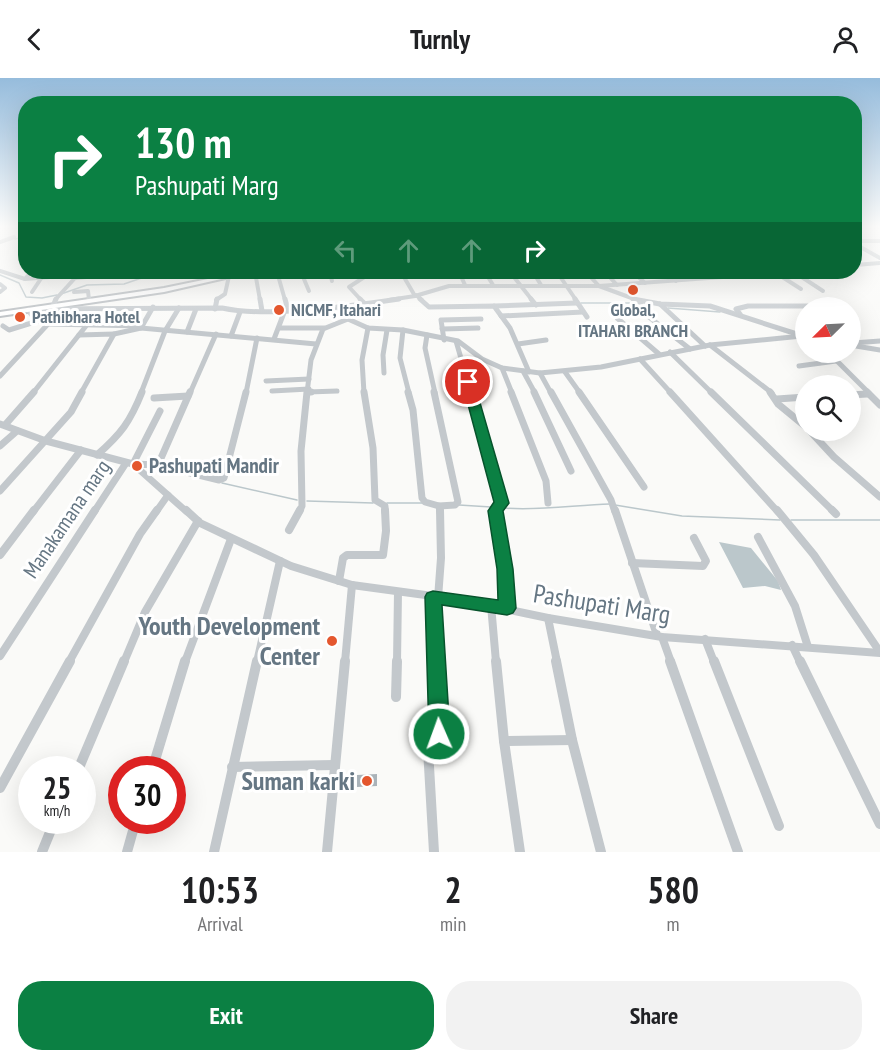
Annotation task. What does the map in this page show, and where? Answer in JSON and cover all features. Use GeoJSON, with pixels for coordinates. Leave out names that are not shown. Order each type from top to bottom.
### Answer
{"type":"FeatureCollection","features":[{"type":"Feature","properties":{"kind":"main road"},"geometry":{"type":"LineString","coordinates":[[0,314],[164,290],[215,279]]}},
{"type":"Feature","properties":{"kind":"street"},"geometry":{"type":"LineString","coordinates":[[862,264],[880,265]]}},
{"type":"Feature","properties":{"kind":"street"},"geometry":{"type":"LineString","coordinates":[[0,271],[12,273],[18,278]]}},
{"type":"Feature","properties":{"kind":"street"},"geometry":{"type":"LineString","coordinates":[[19,279],[25,279]]}},
{"type":"Feature","properties":{"kind":"street"},"geometry":{"type":"LineString","coordinates":[[32,292],[41,279]]}},
{"type":"Feature","properties":{"kind":"street"},"geometry":{"type":"LineString","coordinates":[[53,306],[58,295],[74,279]]}},
{"type":"Feature","properties":{"kind":"street"},"geometry":{"type":"LineString","coordinates":[[215,309],[216,299],[225,294],[228,279]]}},
{"type":"Feature","properties":{"kind":"street"},"geometry":{"type":"LineString","coordinates":[[256,279],[262,311]]}},
{"type":"Feature","properties":{"kind":"street"},"geometry":{"type":"LineString","coordinates":[[274,339],[286,310],[279,279]]}},
{"type":"Feature","properties":{"kind":"street"},"geometry":{"type":"LineString","coordinates":[[304,279],[309,291]]}},
{"type":"Feature","properties":{"kind":"street"},"geometry":{"type":"LineString","coordinates":[[361,279],[349,287],[364,303]]}},
{"type":"Feature","properties":{"kind":"street"},"geometry":{"type":"LineString","coordinates":[[406,279],[416,295],[429,308],[577,303]]}},
{"type":"Feature","properties":{"kind":"street"},"geometry":{"type":"LineString","coordinates":[[462,279],[465,285]]}},
{"type":"Feature","properties":{"kind":"street"},"geometry":{"type":"LineString","coordinates":[[489,279],[493,285]]}},
{"type":"Feature","properties":{"kind":"street"},"geometry":{"type":"LineString","coordinates":[[515,279],[542,314]]}},
{"type":"Feature","properties":{"kind":"street"},"geometry":{"type":"LineString","coordinates":[[537,279],[541,285]]}},
{"type":"Feature","properties":{"kind":"street"},"geometry":{"type":"LineString","coordinates":[[501,316],[585,314],[562,279]]}},
{"type":"Feature","properties":{"kind":"street"},"geometry":{"type":"LineString","coordinates":[[592,279],[599,286],[639,301],[705,305],[740,314],[795,334]]}},
{"type":"Feature","properties":{"kind":"street"},"geometry":{"type":"LineString","coordinates":[[611,279],[617,285]]}},
{"type":"Feature","properties":{"kind":"street"},"geometry":{"type":"LineString","coordinates":[[641,279],[645,283]]}},
{"type":"Feature","properties":{"kind":"street"},"geometry":{"type":"LineString","coordinates":[[30,310],[153,307],[240,312],[286,310],[338,307],[465,285],[599,286],[695,279]]}},
{"type":"Feature","properties":{"kind":"street"},"geometry":{"type":"LineString","coordinates":[[785,279],[801,290]]}},
{"type":"Feature","properties":{"kind":"street"},"geometry":{"type":"LineString","coordinates":[[804,279],[823,291]]}},
{"type":"Feature","properties":{"kind":"street"},"geometry":{"type":"LineString","coordinates":[[0,284],[5,288],[0,292]]}},
{"type":"Feature","properties":{"kind":"street"},"geometry":{"type":"LineString","coordinates":[[74,292],[88,291],[89,301]]}},
{"type":"Feature","properties":{"kind":"street"},"geometry":{"type":"LineString","coordinates":[[639,301],[649,317],[690,348]]}},
{"type":"Feature","properties":{"kind":"street"},"geometry":{"type":"LineString","coordinates":[[660,304],[708,346],[777,399],[778,404],[795,418]]}},
{"type":"Feature","properties":{"kind":"street"},"geometry":{"type":"LineString","coordinates":[[494,306],[518,344],[526,372],[571,471]]}},
{"type":"Feature","properties":{"kind":"street"},"geometry":{"type":"LineString","coordinates":[[740,314],[736,309],[748,306],[795,306]]}},
{"type":"Feature","properties":{"kind":"street"},"geometry":{"type":"LineString","coordinates":[[79,335],[114,334],[141,327],[153,307]]}},
{"type":"Feature","properties":{"kind":"street"},"geometry":{"type":"LineString","coordinates":[[338,307],[348,319],[368,328],[403,330],[456,341],[463,343],[482,359],[502,368],[540,373],[601,368],[690,348],[795,338]]}},
{"type":"Feature","properties":{"kind":"street"},"geometry":{"type":"LineString","coordinates":[[97,455],[119,436],[134,412],[165,331],[179,308]]}},
{"type":"Feature","properties":{"kind":"street"},"geometry":{"type":"LineString","coordinates":[[187,332],[196,309]]}},
{"type":"Feature","properties":{"kind":"street"},"geometry":{"type":"LineString","coordinates":[[30,310],[38,321]]}},
{"type":"Feature","properties":{"kind":"street"},"geometry":{"type":"LineString","coordinates":[[231,336],[240,312]]}},
{"type":"Feature","properties":{"kind":"street"},"geometry":{"type":"LineString","coordinates":[[617,318],[659,354]]}},
{"type":"Feature","properties":{"kind":"street"},"geometry":{"type":"LineString","coordinates":[[280,328],[324,328],[348,319]]}},
{"type":"Feature","properties":{"kind":"street"},"geometry":{"type":"LineString","coordinates":[[444,340],[442,320],[481,319]]}},
{"type":"Feature","properties":{"kind":"street"},"geometry":{"type":"LineString","coordinates":[[3,327],[9,330],[38,321],[48,324],[141,327],[316,344]]}},
{"type":"Feature","properties":{"kind":"street"},"geometry":{"type":"LineString","coordinates":[[0,376],[48,324]]}},
{"type":"Feature","properties":{"kind":"street"},"geometry":{"type":"LineString","coordinates":[[2,425],[86,326]]}},
{"type":"Feature","properties":{"kind":"street"},"geometry":{"type":"LineString","coordinates":[[289,530],[302,506],[301,451],[311,360],[324,328]]}},
{"type":"Feature","properties":{"kind":"street"},"geometry":{"type":"LineString","coordinates":[[339,581],[343,558],[347,555],[383,555],[385,539],[385,506],[375,500],[374,451],[360,373],[362,349],[368,328]]}},
{"type":"Feature","properties":{"kind":"street"},"geometry":{"type":"LineString","coordinates":[[442,329],[478,328]]}},
{"type":"Feature","properties":{"kind":"street"},"geometry":{"type":"LineString","coordinates":[[384,374],[387,330]]}},
{"type":"Feature","properties":{"kind":"street"},"geometry":{"type":"LineString","coordinates":[[403,330],[400,358],[413,410],[422,498],[427,503],[439,506],[456,504],[425,348],[427,335]]}},
{"type":"Feature","properties":{"kind":"street"},"geometry":{"type":"LineString","coordinates":[[0,491],[70,412],[114,334]]}},
{"type":"Feature","properties":{"kind":"street"},"geometry":{"type":"LineString","coordinates":[[158,465],[216,334]]}},
{"type":"Feature","properties":{"kind":"street"},"geometry":{"type":"LineString","coordinates":[[129,464],[158,465],[219,480],[225,478],[240,421],[257,338]]}},
{"type":"Feature","properties":{"kind":"street"},"geometry":{"type":"LineString","coordinates":[[518,344],[546,340]]}},
{"type":"Feature","properties":{"kind":"street"},"geometry":{"type":"LineString","coordinates":[[456,341],[502,503],[496,511],[505,569],[507,608]]}},
{"type":"Feature","properties":{"kind":"street"},"geometry":{"type":"LineString","coordinates":[[861,343],[880,341]]}},
{"type":"Feature","properties":{"kind":"street"},"geometry":{"type":"LineString","coordinates":[[861,346],[880,350]]}},
{"type":"Feature","properties":{"kind":"street"},"geometry":{"type":"LineString","coordinates":[[670,352],[836,514]]}},
{"type":"Feature","properties":{"kind":"street"},"geometry":{"type":"LineString","coordinates":[[640,359],[786,520],[814,555],[880,653]]}},
{"type":"Feature","properties":{"kind":"street"},"geometry":{"type":"LineString","coordinates":[[799,366],[821,363]]}},
{"type":"Feature","properties":{"kind":"street"},"geometry":{"type":"LineString","coordinates":[[838,363],[880,405]]}},
{"type":"Feature","properties":{"kind":"street"},"geometry":{"type":"LineString","coordinates":[[502,368],[513,402],[546,481],[548,502]]}},
{"type":"Feature","properties":{"kind":"street"},"geometry":{"type":"LineString","coordinates":[[565,372],[644,487]]}},
{"type":"Feature","properties":{"kind":"street"},"geometry":{"type":"LineString","coordinates":[[540,373],[612,505],[738,852]]}},
{"type":"Feature","properties":{"kind":"street"},"geometry":{"type":"LineString","coordinates":[[266,381],[309,380]]}},
{"type":"Feature","properties":{"kind":"street"},"geometry":{"type":"LineString","coordinates":[[272,391],[337,391]]}},
{"type":"Feature","properties":{"kind":"street"},"geometry":{"type":"LineString","coordinates":[[861,394],[867,394]]}},
{"type":"Feature","properties":{"kind":"street"},"geometry":{"type":"LineString","coordinates":[[154,398],[188,396]]}},
{"type":"Feature","properties":{"kind":"street"},"geometry":{"type":"LineString","coordinates":[[777,399],[795,398]]}},
{"type":"Feature","properties":{"kind":"street","name":"Manakamana marg"},"geometry":{"type":"LineString","coordinates":[[0,656],[129,464],[160,411]]}},
{"type":"Feature","properties":{"kind":"street","name":"Pashupati Marg"},"geometry":{"type":"LineString","coordinates":[[2,425],[46,441],[129,464],[198,521],[231,540],[280,561],[351,585],[491,605],[548,618],[659,636],[880,653]]}},
{"type":"Feature","properties":{"kind":"street"},"geometry":{"type":"LineString","coordinates":[[0,446],[16,431]]}},
{"type":"Feature","properties":{"kind":"street"},"geometry":{"type":"LineString","coordinates":[[819,441],[880,497]]}},
{"type":"Feature","properties":{"kind":"street"},"geometry":{"type":"LineString","coordinates":[[0,555],[81,450]]}},
{"type":"Feature","properties":{"kind":"street"},"geometry":{"type":"LineString","coordinates":[[0,788],[140,534],[168,495]]}},
{"type":"Feature","properties":{"kind":"street"},"geometry":{"type":"LineString","coordinates":[[434,852],[428,748],[439,734],[436,598],[441,558],[439,506]]}},
{"type":"Feature","properties":{"kind":"street"},"geometry":{"type":"LineString","coordinates":[[84,756],[145,612],[198,521]]}},
{"type":"Feature","properties":{"kind":"street"},"geometry":{"type":"LineString","coordinates":[[758,537],[795,606],[808,646]]}},
{"type":"Feature","properties":{"kind":"street"},"geometry":{"type":"LineString","coordinates":[[632,563],[703,566],[706,561],[694,538]]}},
{"type":"Feature","properties":{"kind":"street"},"geometry":{"type":"LineString","coordinates":[[156,756],[192,639],[231,540]]}},
{"type":"Feature","properties":{"kind":"street"},"geometry":{"type":"LineString","coordinates":[[214,852],[280,561]]}},
{"type":"Feature","properties":{"kind":"street"},"geometry":{"type":"LineString","coordinates":[[327,852],[351,585]]}},
{"type":"Feature","properties":{"kind":"street"},"geometry":{"type":"LineString","coordinates":[[396,697],[398,592]]}},
{"type":"Feature","properties":{"kind":"street"},"geometry":{"type":"LineString","coordinates":[[491,605],[498,654],[504,741],[520,852]]}},
{"type":"Feature","properties":{"kind":"street"},"geometry":{"type":"LineString","coordinates":[[548,618],[572,740],[601,852]]}},
{"type":"Feature","properties":{"kind":"street"},"geometry":{"type":"LineString","coordinates":[[705,639],[779,826]]}},
{"type":"Feature","properties":{"kind":"street"},"geometry":{"type":"LineString","coordinates":[[792,645],[880,824]]}},
{"type":"Feature","properties":{"kind":"street"},"geometry":{"type":"LineString","coordinates":[[504,741],[572,740]]}},
{"type":"Feature","properties":{"kind":"street"},"geometry":{"type":"LineString","coordinates":[[232,767],[334,765]]}},
{"type":"Feature","properties":{"kind":"street"},"geometry":{"type":"LineString","coordinates":[[42,852],[49,834]]}},
{"type":"Feature","properties":{"kind":"street"},"geometry":{"type":"LineString","coordinates":[[127,852],[132,834]]}},
{"type":"Feature","properties":{"kind":"shaded area"},"geometry":{"type":"Polygon","coordinates":[[[719,542],[751,548],[778,581],[781,590],[765,586],[743,588],[719,542]]]}},
{"type":"Feature","properties":{"kind":"building","name":"Suman karki"},"geometry":{"type":"Polygon","coordinates":[[[377,774],[377,786],[357,787],[357,775],[377,774]]]}},
{"type":"Feature","properties":{"kind":"waterway"},"geometry":{"type":"LineString","coordinates":[[0,275],[19,283],[26,297],[42,298],[57,295]]}},
{"type":"Feature","properties":{"kind":"waterway"},"geometry":{"type":"LineString","coordinates":[[61,294],[87,285],[124,284],[139,279]]}},
{"type":"Feature","properties":{"kind":"waterway"},"geometry":{"type":"LineString","coordinates":[[581,303],[638,303]]}},
{"type":"Feature","properties":{"kind":"waterway"},"geometry":{"type":"LineString","coordinates":[[668,308],[720,312]]}},
{"type":"Feature","properties":{"kind":"waterway"},"geometry":{"type":"LineString","coordinates":[[222,483],[297,500]]}},
{"type":"Feature","properties":{"kind":"waterway"},"geometry":{"type":"LineString","coordinates":[[307,501],[373,503]]}},
{"type":"Feature","properties":{"kind":"waterway"},"geometry":{"type":"LineString","coordinates":[[387,503],[422,503]]}},
{"type":"Feature","properties":{"kind":"waterway"},"geometry":{"type":"LineString","coordinates":[[504,508],[610,504]]}},
{"type":"Feature","properties":{"kind":"waterway"},"geometry":{"type":"LineString","coordinates":[[459,505],[491,507]]}},
{"type":"Feature","properties":{"kind":"waterway"},"geometry":{"type":"LineString","coordinates":[[615,505],[682,516],[780,520]]}},
{"type":"Feature","properties":{"kind":"waterway"},"geometry":{"type":"LineString","coordinates":[[791,520],[880,520]]}},
{"type":"Feature","properties":{"kind":"place","name":"Global, ITAHARI BRANCH"},"geometry":{"type":"Point","coordinates":[633,290]}},
{"type":"Feature","properties":{"kind":"place","name":"NICMF, Itahari"},"geometry":{"type":"Point","coordinates":[279,310]}},
{"type":"Feature","properties":{"kind":"place","name":"Pathibhara Hotel"},"geometry":{"type":"Point","coordinates":[20,317]}},
{"type":"Feature","properties":{"kind":"place","name":"Pashupati Mandir"},"geometry":{"type":"Point","coordinates":[137,466]}},
{"type":"Feature","properties":{"kind":"place","name":"Youth Development Center"},"geometry":{"type":"Point","coordinates":[332,641]}},
{"type":"Feature","properties":{"kind":"place","name":"Suman karki"},"geometry":{"type":"Point","coordinates":[367,781]}},
{"type":"Feature","properties":{"kind":"route"},"geometry":{"type":"LineString","coordinates":[[439,734],[433,597],[507,608],[505,569],[496,511],[502,503],[468,382]]}}]}
